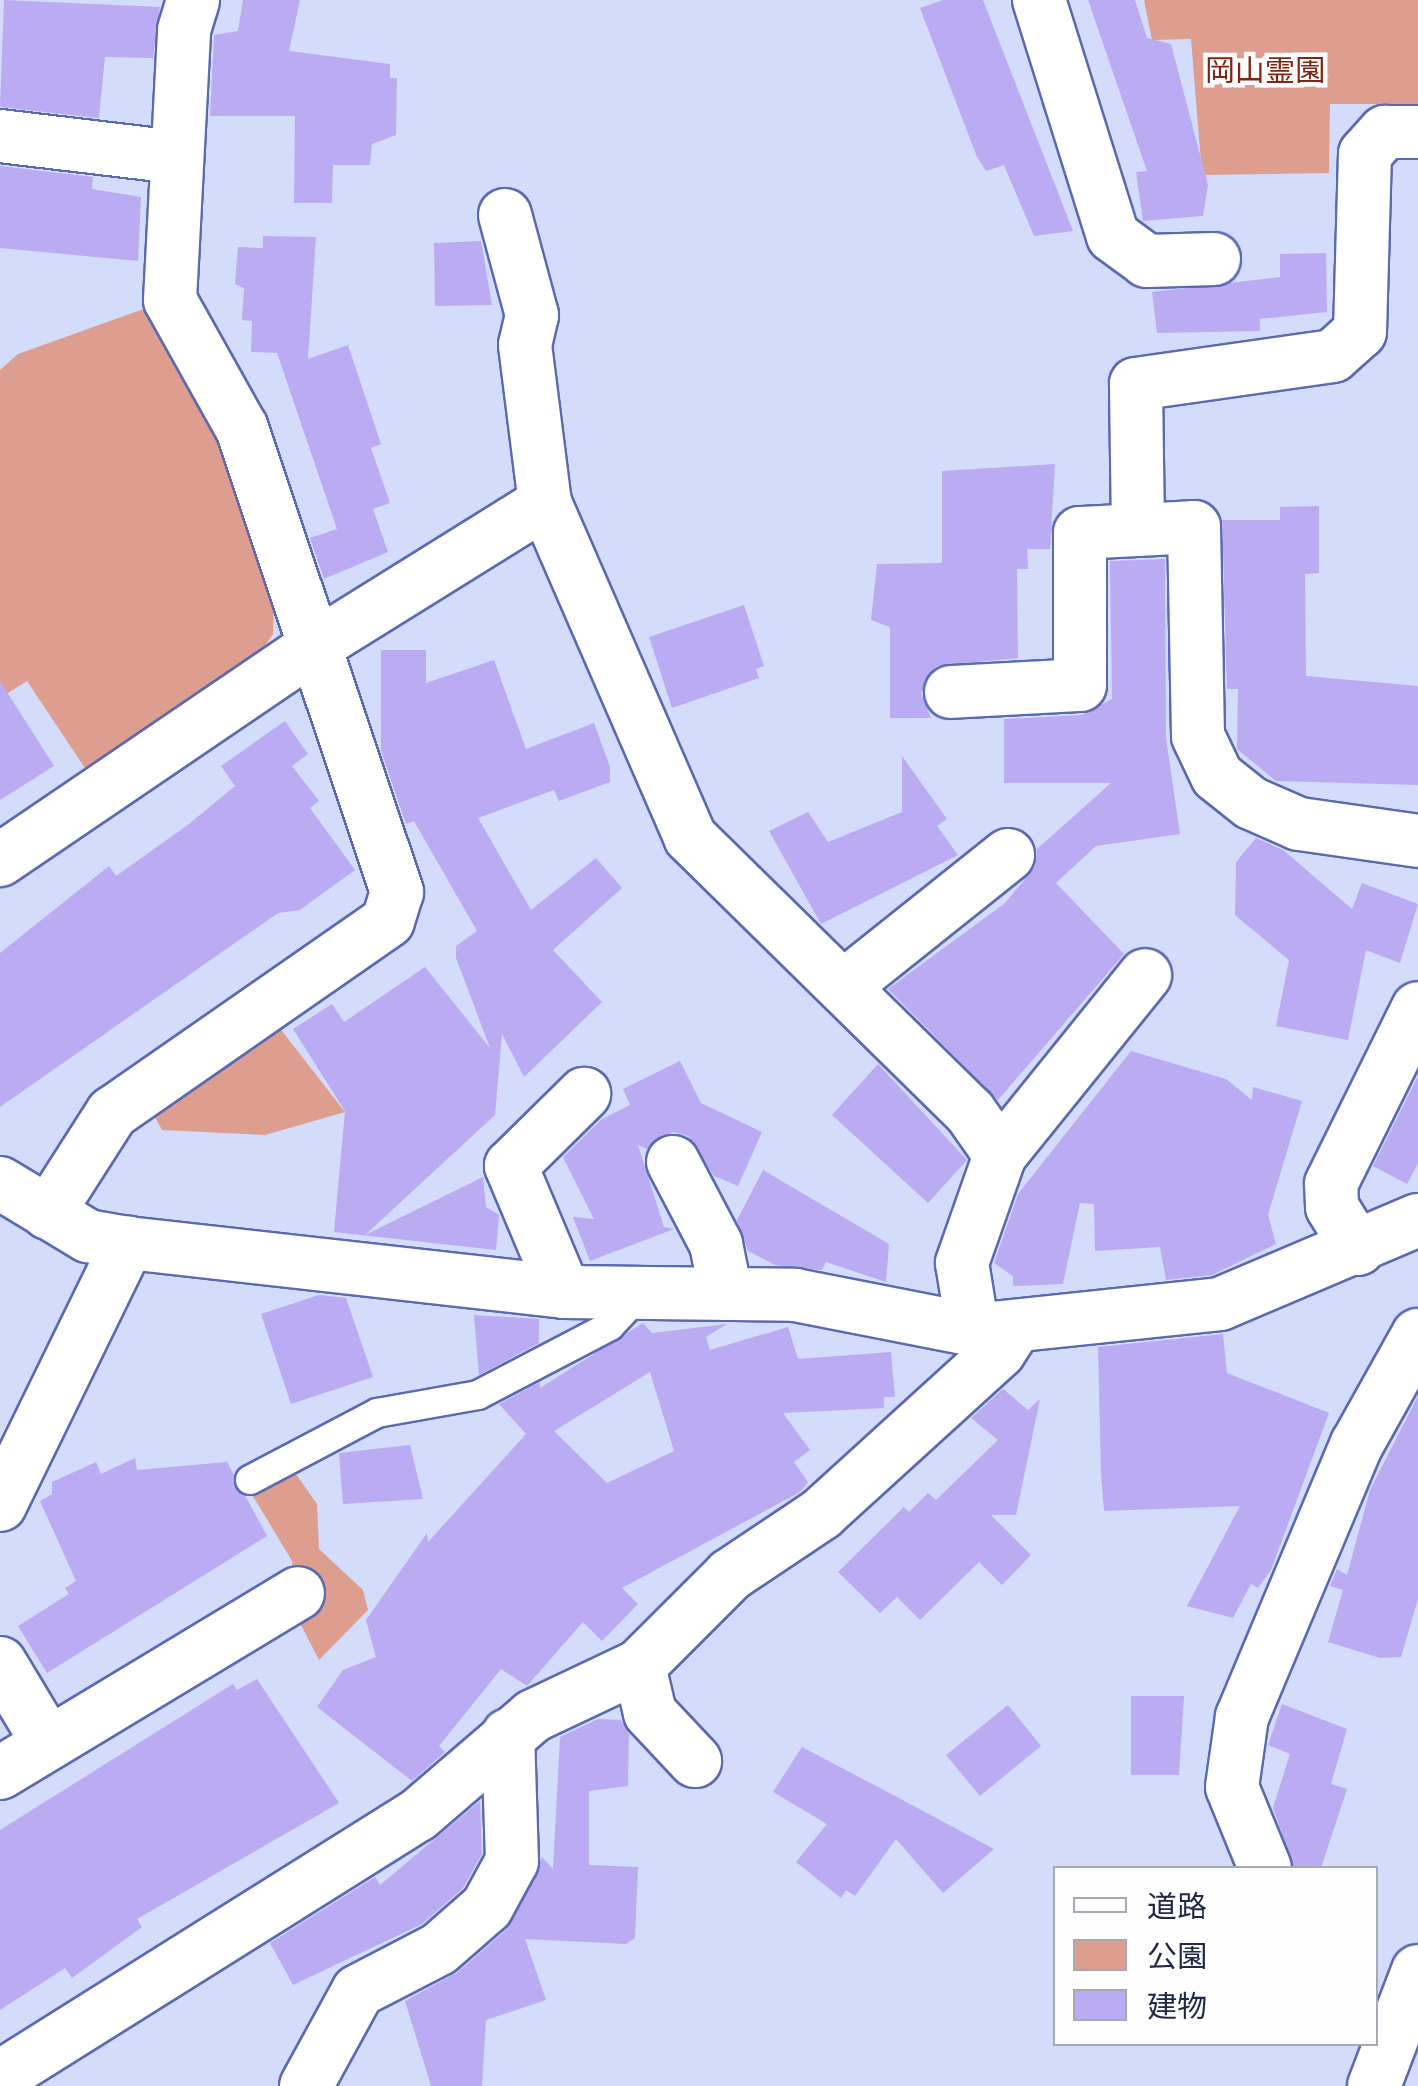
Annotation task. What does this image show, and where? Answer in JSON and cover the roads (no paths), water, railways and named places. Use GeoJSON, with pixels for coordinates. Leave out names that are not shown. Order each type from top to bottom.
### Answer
{"type":"FeatureCollection","features":[{"type":"Feature","properties":{"kind":"street"},"geometry":{"type":"LineString","coordinates":[[48,1213],[112,1113],[388,920],[397,892],[242,427],[170,300],[176,157],[193,0]]}},
{"type":"Feature","properties":{"kind":"street"},"geometry":{"type":"LineString","coordinates":[[1039,0],[1113,236],[1148,261],[1214,259]]}},
{"type":"Feature","properties":{"kind":"street"},"geometry":{"type":"LineString","coordinates":[[1138,530],[1136,384],[1333,356],[1360,332],[1365,154],[1386,132],[1418,132]]}},
{"type":"Feature","properties":{"kind":"street"},"geometry":{"type":"LineString","coordinates":[[0,136],[176,157]]}},
{"type":"Feature","properties":{"kind":"street"},"geometry":{"type":"LineString","coordinates":[[505,215],[532,315],[524,345],[545,503],[690,837],[844,986],[889,1040],[970,1112],[1000,1155]]}},
{"type":"Feature","properties":{"kind":"street"},"geometry":{"type":"LineString","coordinates":[[0,860],[315,646],[545,503]]}},
{"type":"Feature","properties":{"kind":"street"},"geometry":{"type":"LineString","coordinates":[[952,692],[1080,684],[1080,532],[1194,527],[1198,736],[1217,776],[1251,803],[1299,824],[1418,841]]}},
{"type":"Feature","properties":{"kind":"street"},"geometry":{"type":"LineString","coordinates":[[844,986],[1008,855]]}},
{"type":"Feature","properties":{"kind":"street"},"geometry":{"type":"LineString","coordinates":[[0,2077],[418,1815],[508,1735],[639,1666],[730,1575],[820,1514],[999,1352],[995,1328],[962,1263],[1000,1155],[1145,975]]}},
{"type":"Feature","properties":{"kind":"street"},"geometry":{"type":"LineString","coordinates":[[1358,1249],[1332,1207],[1330,1184],[1418,1008]]}},
{"type":"Feature","properties":{"kind":"street"},"geometry":{"type":"LineString","coordinates":[[564,1292],[511,1166],[584,1094]]}},
{"type":"Feature","properties":{"kind":"street"},"geometry":{"type":"LineString","coordinates":[[673,1162],[716,1244],[726,1294]]}},
{"type":"Feature","properties":{"kind":"street"},"geometry":{"type":"LineString","coordinates":[[0,1183],[88,1236],[128,1243],[564,1292],[795,1295],[995,1328],[1220,1304],[1358,1249],[1418,1220]]}},
{"type":"Feature","properties":{"kind":"street"},"geometry":{"type":"LineString","coordinates":[[0,1505],[128,1243]]}},
{"type":"Feature","properties":{"kind":"street"},"geometry":{"type":"LineString","coordinates":[[1264,1866],[1232,1787],[1242,1717],[1357,1444],[1418,1335]]}},
{"type":"Feature","properties":{"kind":"street"},"geometry":{"type":"LineString","coordinates":[[0,1773],[264,1600]]}},
{"type":"Feature","properties":{"kind":"street"},"geometry":{"type":"LineString","coordinates":[[0,1663],[48,1742]]}},
{"type":"Feature","properties":{"kind":"street"},"geometry":{"type":"LineString","coordinates":[[639,1666],[650,1713],[695,1761]]}},
{"type":"Feature","properties":{"kind":"street"},"geometry":{"type":"LineString","coordinates":[[306,2086],[358,1991],[440,1950],[487,1907],[512,1861],[508,1735]]}},
{"type":"Feature","properties":{"kind":"street"},"geometry":{"type":"LineString","coordinates":[[1372,2073],[1418,1971]]}},
{"type":"Feature","properties":{"kind":"lane"},"geometry":{"type":"LineString","coordinates":[[250,1480],[377,1413],[478,1394],[610,1326],[640,1294]]}},
{"type":"Feature","properties":{"kind":"park label","name":"岡山霊園"},"geometry":{"type":"Point","coordinates":[1265,72]}}]}
